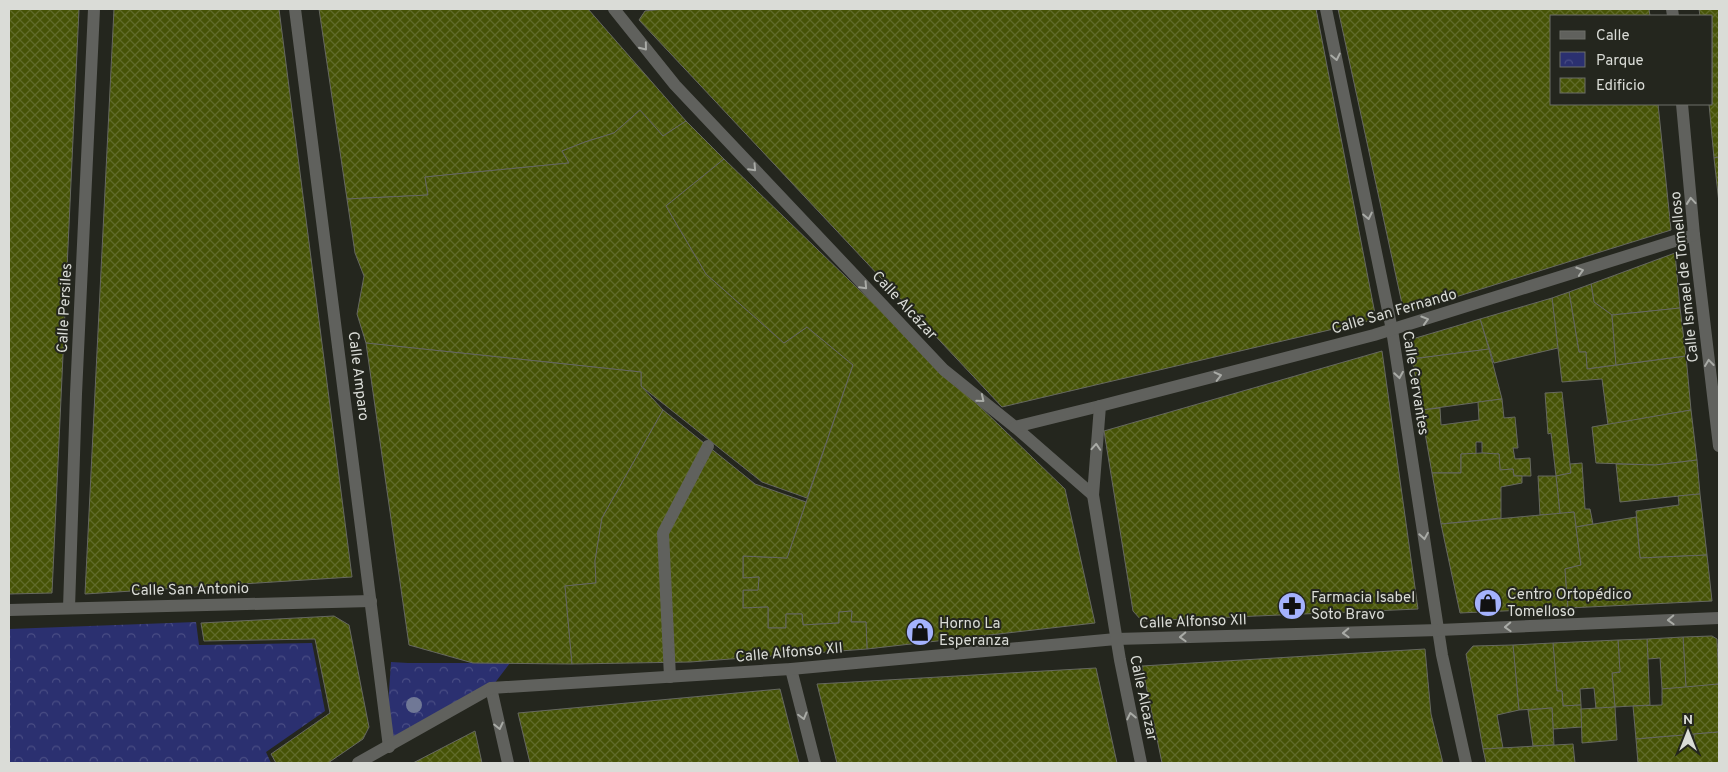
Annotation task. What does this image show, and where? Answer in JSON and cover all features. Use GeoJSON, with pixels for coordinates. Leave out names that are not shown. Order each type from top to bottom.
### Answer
{"type":"FeatureCollection","features":[{"type":"Feature","properties":{"kind":"street","name":"Calle Persiles"},"geometry":{"type":"LineString","coordinates":[[69,608],[76,394],[94,9]]}},
{"type":"Feature","properties":{"kind":"street","name":"Calle Amparo"},"geometry":{"type":"LineString","coordinates":[[295,9],[389,747]]}},
{"type":"Feature","properties":{"kind":"street","name":"Calle Alcázar"},"geometry":{"type":"LineString","coordinates":[[614,9],[675,85],[944,370],[1016,427],[1093,495]]}},
{"type":"Feature","properties":{"kind":"street","name":"Calle Cervantes"},"geometry":{"type":"LineString","coordinates":[[1326,9],[1392,330],[1442,655],[1466,763]]}},
{"type":"Feature","properties":{"kind":"street","name":"Calle Ismael de Tomelloso"},"geometry":{"type":"LineString","coordinates":[[1682,105],[1694,235],[1719,446]]}},
{"type":"Feature","properties":{"kind":"street","name":"Calle San Fernando"},"geometry":{"type":"LineString","coordinates":[[1016,427],[1392,330],[1694,235]]}},
{"type":"Feature","properties":{"kind":"street"},"geometry":{"type":"LineString","coordinates":[[1100,406],[1093,495],[1116,639]]}},
{"type":"Feature","properties":{"kind":"street"},"geometry":{"type":"LineString","coordinates":[[670,677],[663,533],[708,446]]}},
{"type":"Feature","properties":{"kind":"street","name":"Calle San Antonio"},"geometry":{"type":"LineString","coordinates":[[9,610],[371,601]]}},
{"type":"Feature","properties":{"kind":"street","name":"Calle Alfonso XII"},"geometry":{"type":"LineString","coordinates":[[358,763],[491,688],[790,669],[1116,639],[1439,630],[1719,618]]}},
{"type":"Feature","properties":{"kind":"street","name":"Calle Alcazar"},"geometry":{"type":"LineString","coordinates":[[1116,639],[1141,763]]}},
{"type":"Feature","properties":{"kind":"street"},"geometry":{"type":"LineString","coordinates":[[790,669],[815,763]]}},
{"type":"Feature","properties":{"kind":"street"},"geometry":{"type":"LineString","coordinates":[[491,688],[508,763]]}},
{"type":"Feature","properties":{"kind":"green space"},"geometry":{"type":"Polygon","coordinates":[[[196,622],[199,645],[312,643],[325,711],[266,752],[271,763],[9,763],[9,629],[196,622]]]}},
{"type":"Feature","properties":{"kind":"green space"},"geometry":{"type":"Polygon","coordinates":[[[391,662],[510,663],[491,688],[389,747],[387,721],[391,662]]]}},
{"type":"Feature","properties":{"kind":"building"},"geometry":{"type":"Polygon","coordinates":[[[9,9],[79,9],[52,593],[9,594],[9,9]]]}},
{"type":"Feature","properties":{"kind":"building"},"geometry":{"type":"Polygon","coordinates":[[[114,9],[279,9],[352,577],[85,594],[114,9]]]}},
{"type":"Feature","properties":{"kind":"building"},"geometry":{"type":"Polygon","coordinates":[[[319,9],[588,9],[686,121],[663,136],[640,110],[614,133],[562,151],[569,163],[425,177],[428,195],[347,199],[319,9]]]}},
{"type":"Feature","properties":{"kind":"building"},"geometry":{"type":"Polygon","coordinates":[[[665,9],[1316,9],[1376,319],[1002,407],[639,20],[645,11],[665,9]]]}},
{"type":"Feature","properties":{"kind":"building"},"geometry":{"type":"Polygon","coordinates":[[[1338,9],[1649,9],[1650,15],[1550,15],[1550,105],[1658,105],[1671,230],[1404,313],[1338,9]]]}},
{"type":"Feature","properties":{"kind":"building"},"geometry":{"type":"Polygon","coordinates":[[[1699,9],[1719,9],[1719,157],[1714,158],[1709,105],[1713,105],[1713,15],[1700,15],[1699,9]]]}},
{"type":"Feature","properties":{"kind":"building"},"geometry":{"type":"Polygon","coordinates":[[[640,110],[663,136],[686,121],[724,159],[666,206],[706,274],[784,343],[807,327],[853,365],[807,498],[762,482],[641,386],[641,372],[366,343],[357,314],[364,276],[355,253],[347,199],[428,195],[425,177],[569,163],[562,151],[614,133],[640,110]]]}},
{"type":"Feature","properties":{"kind":"building"},"geometry":{"type":"Polygon","coordinates":[[[1719,157],[1719,203],[1714,158],[1719,157]]]}},
{"type":"Feature","properties":{"kind":"building"},"geometry":{"type":"Polygon","coordinates":[[[724,159],[1065,489],[1095,623],[867,649],[866,622],[851,622],[852,611],[839,612],[839,623],[803,625],[802,614],[786,614],[786,628],[768,628],[768,607],[743,608],[743,590],[758,590],[759,577],[743,578],[743,556],[787,558],[853,365],[807,327],[784,343],[706,274],[666,206],[724,159]]]}},
{"type":"Feature","properties":{"kind":"building"},"geometry":{"type":"Polygon","coordinates":[[[1675,253],[1680,308],[1612,315],[1594,302],[1591,284],[1675,253]]]}},
{"type":"Feature","properties":{"kind":"building"},"geometry":{"type":"Polygon","coordinates":[[[1591,284],[1594,302],[1612,315],[1616,365],[1587,369],[1586,352],[1579,352],[1569,292],[1591,284]]]}},
{"type":"Feature","properties":{"kind":"building"},"geometry":{"type":"Polygon","coordinates":[[[1569,292],[1579,352],[1586,352],[1587,369],[1686,356],[1691,410],[1608,425],[1602,379],[1562,382],[1552,298],[1569,292]]]}},
{"type":"Feature","properties":{"kind":"building"},"geometry":{"type":"Polygon","coordinates":[[[1552,298],[1558,348],[1494,363],[1480,319],[1552,298]]]}},
{"type":"Feature","properties":{"kind":"building"},"geometry":{"type":"Polygon","coordinates":[[[1680,308],[1686,356],[1616,365],[1612,315],[1680,308]]]}},
{"type":"Feature","properties":{"kind":"building"},"geometry":{"type":"Polygon","coordinates":[[[1480,319],[1489,349],[1412,359],[1409,340],[1480,319]]]}},
{"type":"Feature","properties":{"kind":"building"},"geometry":{"type":"Polygon","coordinates":[[[366,343],[641,372],[641,386],[663,410],[602,518],[595,561],[596,583],[565,586],[572,664],[473,663],[409,645],[366,343]]]}},
{"type":"Feature","properties":{"kind":"building"},"geometry":{"type":"Polygon","coordinates":[[[1489,349],[1502,399],[1421,410],[1412,359],[1489,349]]]}},
{"type":"Feature","properties":{"kind":"building"},"geometry":{"type":"Polygon","coordinates":[[[1382,351],[1418,609],[1142,621],[1133,611],[1104,431],[1382,351]]]}},
{"type":"Feature","properties":{"kind":"building"},"geometry":{"type":"Polygon","coordinates":[[[1562,392],[1571,473],[1556,476],[1551,433],[1548,434],[1545,393],[1562,392]]]}},
{"type":"Feature","properties":{"kind":"building"},"geometry":{"type":"Polygon","coordinates":[[[1502,399],[1504,418],[1515,417],[1518,448],[1513,448],[1515,459],[1530,458],[1531,476],[1514,476],[1513,469],[1500,470],[1499,454],[1482,453],[1482,442],[1476,442],[1476,454],[1461,454],[1461,473],[1432,473],[1421,410],[1440,408],[1441,425],[1479,420],[1478,402],[1502,399]]]}},
{"type":"Feature","properties":{"kind":"building"},"geometry":{"type":"Polygon","coordinates":[[[663,410],[755,484],[806,502],[787,558],[743,556],[743,578],[759,577],[758,590],[743,590],[743,608],[768,607],[768,628],[786,628],[786,614],[802,614],[803,625],[839,623],[839,612],[852,611],[851,622],[866,622],[867,649],[690,662],[572,664],[565,586],[596,583],[595,561],[602,518],[663,410]]]}},
{"type":"Feature","properties":{"kind":"building"},"geometry":{"type":"Polygon","coordinates":[[[1691,410],[1697,460],[1655,465],[1596,463],[1592,427],[1691,410]]]}},
{"type":"Feature","properties":{"kind":"building"},"geometry":{"type":"Polygon","coordinates":[[[1461,454],[1499,454],[1500,470],[1513,469],[1514,476],[1522,476],[1522,483],[1501,487],[1501,518],[1441,524],[1432,473],[1461,473],[1461,454]]]}},
{"type":"Feature","properties":{"kind":"building"},"geometry":{"type":"Polygon","coordinates":[[[1697,460],[1700,494],[1620,502],[1616,464],[1655,465],[1697,460]]]}},
{"type":"Feature","properties":{"kind":"building"},"geometry":{"type":"Polygon","coordinates":[[[1582,463],[1585,509],[1590,509],[1593,524],[1576,527],[1574,512],[1560,514],[1556,476],[1571,473],[1570,464],[1582,463]]]}},
{"type":"Feature","properties":{"kind":"building"},"geometry":{"type":"Polygon","coordinates":[[[1538,476],[1556,476],[1560,514],[1540,515],[1538,476]]]}},
{"type":"Feature","properties":{"kind":"building"},"geometry":{"type":"Polygon","coordinates":[[[1700,494],[1707,555],[1640,558],[1636,511],[1679,505],[1678,496],[1700,494]]]}},
{"type":"Feature","properties":{"kind":"building"},"geometry":{"type":"Polygon","coordinates":[[[1574,512],[1581,565],[1565,569],[1568,608],[1460,613],[1441,524],[1574,512]]]}},
{"type":"Feature","properties":{"kind":"building"},"geometry":{"type":"Polygon","coordinates":[[[1636,517],[1640,558],[1707,555],[1712,601],[1568,608],[1565,569],[1581,565],[1576,527],[1636,517]]]}},
{"type":"Feature","properties":{"kind":"building"},"geometry":{"type":"Polygon","coordinates":[[[334,616],[349,625],[369,727],[363,739],[328,763],[276,763],[271,754],[330,713],[315,639],[204,641],[201,623],[334,616]]]}},
{"type":"Feature","properties":{"kind":"building"},"geometry":{"type":"Polygon","coordinates":[[[1712,636],[1717,639],[1719,684],[1686,688],[1683,637],[1712,636]]]}},
{"type":"Feature","properties":{"kind":"building"},"geometry":{"type":"Polygon","coordinates":[[[1683,637],[1686,688],[1662,689],[1660,658],[1648,659],[1647,639],[1683,637]]]}},
{"type":"Feature","properties":{"kind":"building"},"geometry":{"type":"Polygon","coordinates":[[[1647,639],[1650,705],[1615,707],[1612,673],[1620,672],[1618,640],[1647,639]]]}},
{"type":"Feature","properties":{"kind":"building"},"geometry":{"type":"Polygon","coordinates":[[[1618,640],[1620,672],[1612,673],[1615,707],[1596,709],[1594,688],[1580,689],[1581,705],[1563,706],[1562,691],[1557,691],[1553,643],[1618,640]]]}},
{"type":"Feature","properties":{"kind":"building"},"geometry":{"type":"Polygon","coordinates":[[[1553,643],[1557,691],[1562,691],[1563,706],[1581,705],[1582,727],[1553,729],[1552,708],[1519,710],[1513,645],[1553,643]]]}},
{"type":"Feature","properties":{"kind":"building"},"geometry":{"type":"Polygon","coordinates":[[[1513,645],[1519,710],[1497,715],[1503,748],[1483,749],[1466,654],[1473,646],[1513,645]]]}},
{"type":"Feature","properties":{"kind":"building"},"geometry":{"type":"Polygon","coordinates":[[[1425,649],[1431,714],[1443,763],[1162,763],[1142,666],[1425,649]]]}},
{"type":"Feature","properties":{"kind":"building"},"geometry":{"type":"Polygon","coordinates":[[[1096,668],[1117,763],[837,763],[817,684],[1096,668]]]}},
{"type":"Feature","properties":{"kind":"building"},"geometry":{"type":"Polygon","coordinates":[[[1719,684],[1719,732],[1636,739],[1633,706],[1662,705],[1662,689],[1719,684]]]}},
{"type":"Feature","properties":{"kind":"building"},"geometry":{"type":"Polygon","coordinates":[[[780,689],[799,763],[530,763],[518,713],[780,689]]]}},
{"type":"Feature","properties":{"kind":"building"},"geometry":{"type":"Polygon","coordinates":[[[1615,707],[1617,740],[1582,743],[1581,709],[1615,707]]]}},
{"type":"Feature","properties":{"kind":"building"},"geometry":{"type":"Polygon","coordinates":[[[1552,708],[1554,745],[1533,746],[1528,710],[1552,708]]]}},
{"type":"Feature","properties":{"kind":"building"},"geometry":{"type":"Polygon","coordinates":[[[475,731],[482,763],[413,763],[475,731]]]}},
{"type":"Feature","properties":{"kind":"building"},"geometry":{"type":"Polygon","coordinates":[[[1719,732],[1719,763],[1638,763],[1636,739],[1684,735],[1685,745],[1694,744],[1694,734],[1719,732]]]}},
{"type":"Feature","properties":{"kind":"building"},"geometry":{"type":"Polygon","coordinates":[[[1573,744],[1575,763],[1486,763],[1483,749],[1573,744]]]}},
{"type":"Feature","properties":{"kind":"place","name":"Centro Ortopédico Tomelloso"},"geometry":{"type":"Point","coordinates":[1488,603]}},
{"type":"Feature","properties":{"kind":"place","name":"Farmacia Isabel Soto Bravo"},"geometry":{"type":"Point","coordinates":[1292,606]}},
{"type":"Feature","properties":{"kind":"place","name":"Horno La Esperanza"},"geometry":{"type":"Point","coordinates":[920,632]}}]}
